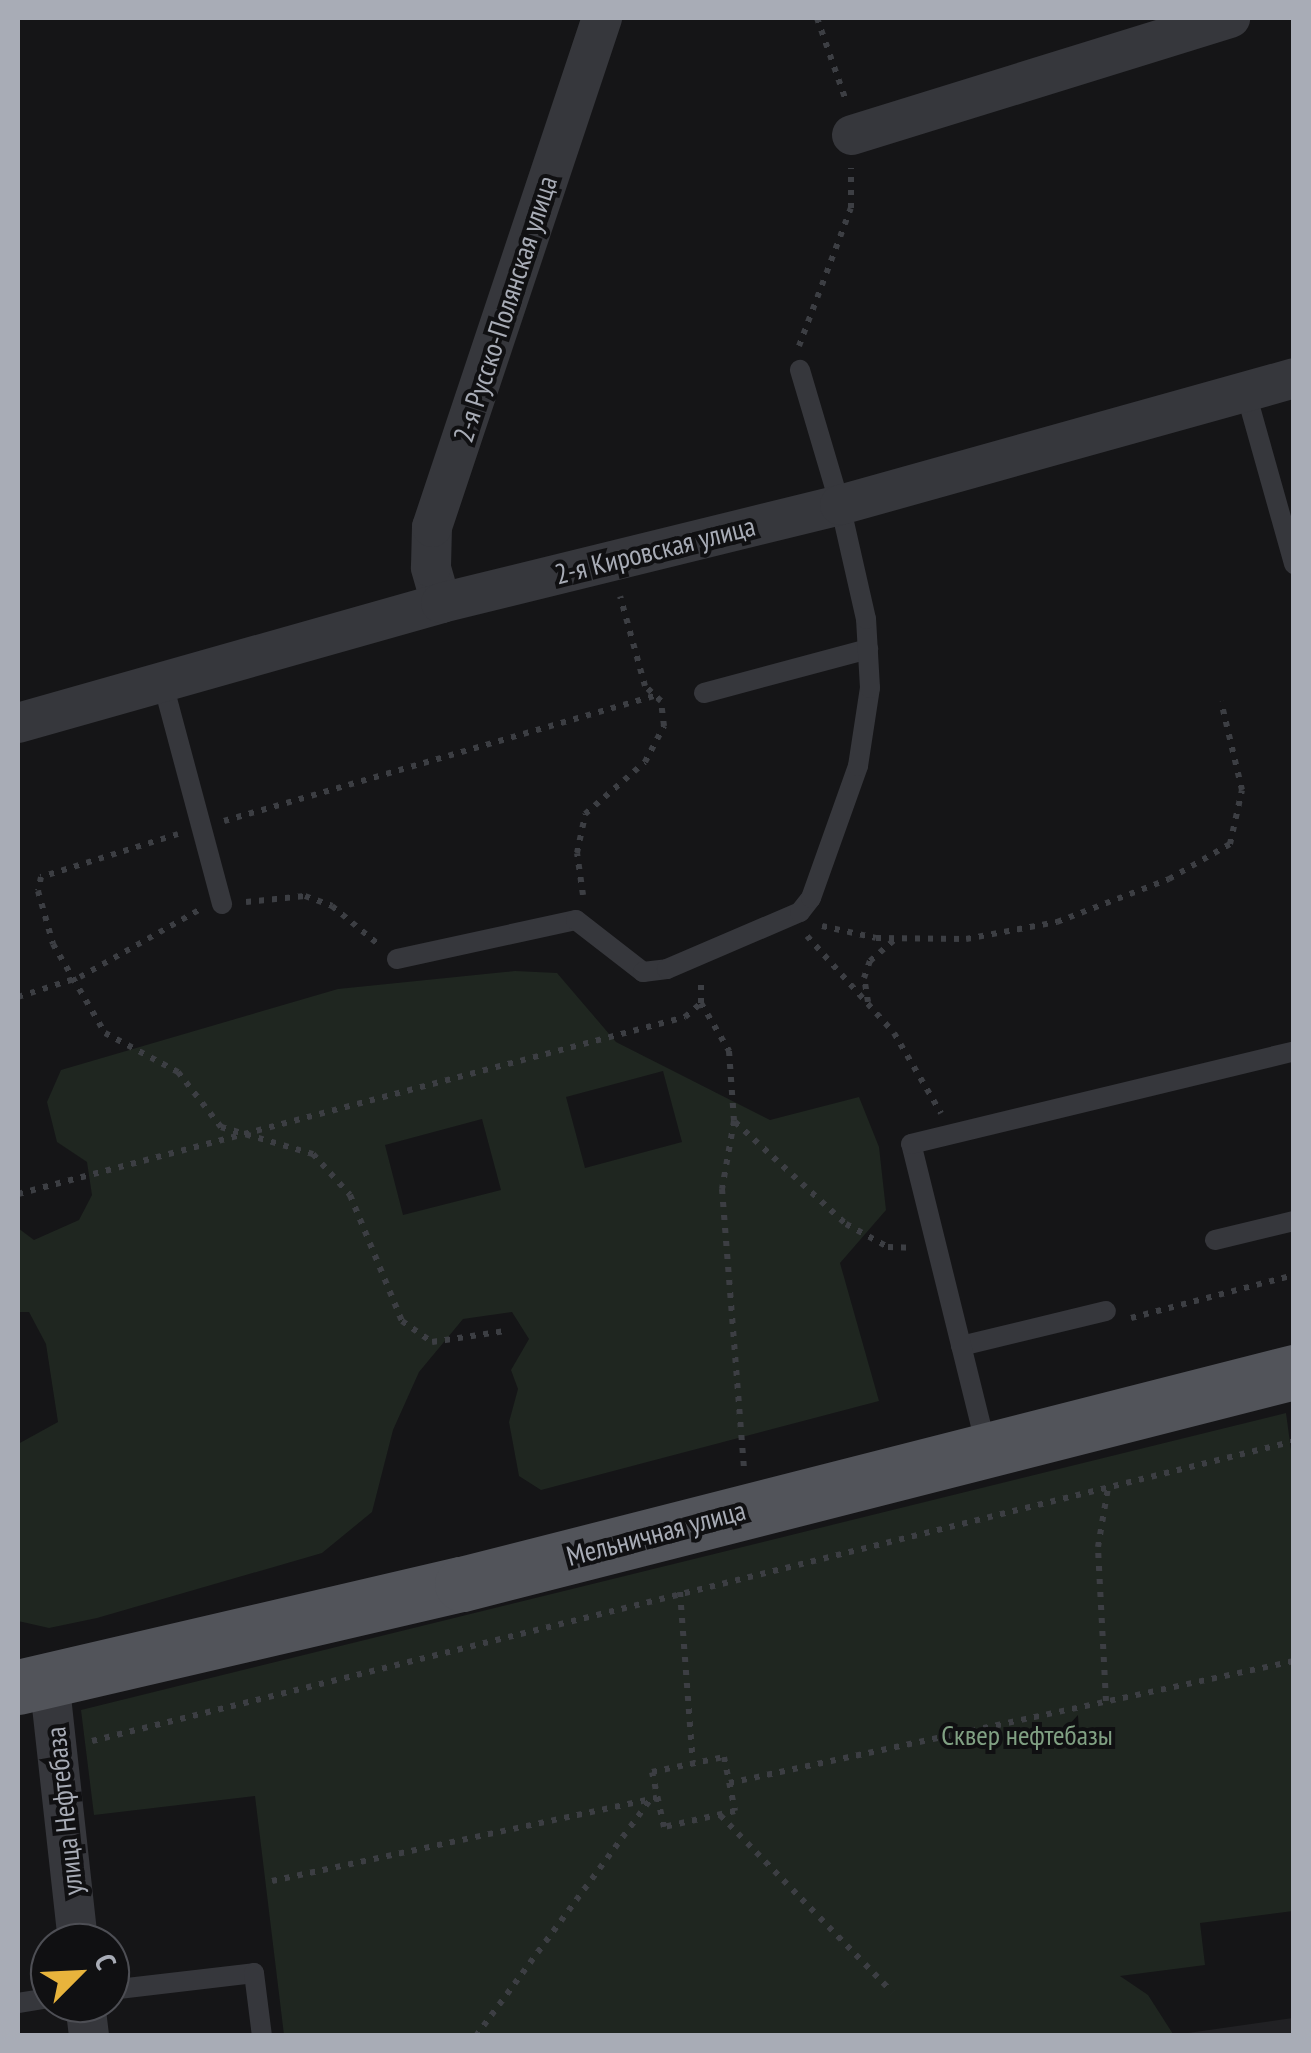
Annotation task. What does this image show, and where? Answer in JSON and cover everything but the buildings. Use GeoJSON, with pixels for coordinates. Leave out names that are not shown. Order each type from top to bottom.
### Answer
{"type":"FeatureCollection","features":[{"type":"Feature","properties":{"kind":"main road","name":"Мельничная улица"},"geometry":{"type":"LineString","coordinates":[[33,1683],[748,1510],[1294,1372]]}},
{"type":"Feature","properties":{"kind":"street","name":"2-я Русско-Полянская улица"},"geometry":{"type":"LineString","coordinates":[[441,603],[431,568],[432,527],[602,18]]}},
{"type":"Feature","properties":{"kind":"street"},"geometry":{"type":"LineString","coordinates":[[852,135],[1230,18]]}},
{"type":"Feature","properties":{"kind":"street","name":"2-я Кировская улица"},"geometry":{"type":"LineString","coordinates":[[18,724],[441,603],[840,505],[1294,378]]}},
{"type":"Feature","properties":{"kind":"street","name":"улица Нефтебаза"},"geometry":{"type":"LineString","coordinates":[[33,1683],[57,1750],[76,1923]]}},
{"type":"Feature","properties":{"kind":"lane"},"geometry":{"type":"LineString","coordinates":[[398,960],[543,923],[586,925],[643,972],[700,957],[796,913],[811,898],[858,766],[870,688],[868,649],[840,505],[800,370]]}},
{"type":"Feature","properties":{"kind":"lane"},"geometry":{"type":"LineString","coordinates":[[1246,392],[1294,564]]}},
{"type":"Feature","properties":{"kind":"lane"},"geometry":{"type":"LineString","coordinates":[[704,694],[868,649]]}},
{"type":"Feature","properties":{"kind":"lane"},"geometry":{"type":"LineString","coordinates":[[162,680],[222,904]]}},
{"type":"Feature","properties":{"kind":"lane"},"geometry":{"type":"LineString","coordinates":[[986,1448],[911,1144],[1294,1050]]}},
{"type":"Feature","properties":{"kind":"lane"},"geometry":{"type":"LineString","coordinates":[[1214,1240],[1294,1221]]}},
{"type":"Feature","properties":{"kind":"lane"},"geometry":{"type":"LineString","coordinates":[[961,1346],[1106,1311]]}},
{"type":"Feature","properties":{"kind":"lane"},"geometry":{"type":"LineString","coordinates":[[130,1988],[254,1973],[262,2036]]}},
{"type":"Feature","properties":{"kind":"path"},"geometry":{"type":"LineString","coordinates":[[800,370],[798,348],[851,208],[852,135],[817,18]]}},
{"type":"Feature","properties":{"kind":"path"},"geometry":{"type":"LineString","coordinates":[[586,925],[577,853],[585,814],[645,762],[664,726],[655,696],[645,686],[611,561]]}},
{"type":"Feature","properties":{"kind":"path"},"geometry":{"type":"LineString","coordinates":[[505,1331],[432,1342],[402,1321],[350,1194],[313,1154],[221,1127],[178,1072],[105,1033],[53,944],[38,891],[41,877],[655,696]]}},
{"type":"Feature","properties":{"kind":"path"},"geometry":{"type":"LineString","coordinates":[[796,913],[823,926],[896,938],[966,939],[1057,922],[1169,879],[1230,844],[1242,790],[1221,701]]}},
{"type":"Feature","properties":{"kind":"path"},"geometry":{"type":"LineString","coordinates":[[18,997],[73,981],[187,914],[222,904],[305,896],[332,906],[398,960]]}},
{"type":"Feature","properties":{"kind":"path"},"geometry":{"type":"LineString","coordinates":[[796,913],[868,1003],[936,1102]]}},
{"type":"Feature","properties":{"kind":"path"},"geometry":{"type":"LineString","coordinates":[[868,1003],[864,978],[870,961],[896,938]]}},
{"type":"Feature","properties":{"kind":"path"},"geometry":{"type":"LineString","coordinates":[[700,957],[701,1003],[728,1051],[734,1121],[722,1189],[728,1338],[748,1510]]}},
{"type":"Feature","properties":{"kind":"path"},"geometry":{"type":"LineString","coordinates":[[18,1194],[685,1018],[701,1003]]}},
{"type":"Feature","properties":{"kind":"path"},"geometry":{"type":"LineString","coordinates":[[734,1121],[846,1224],[888,1247],[937,1248]]}},
{"type":"Feature","properties":{"kind":"path"},"geometry":{"type":"LineString","coordinates":[[1126,1320],[1294,1274]]}},
{"type":"Feature","properties":{"kind":"path"},"geometry":{"type":"LineString","coordinates":[[57,1750],[1294,1440]]}},
{"type":"Feature","properties":{"kind":"path"},"geometry":{"type":"LineString","coordinates":[[1106,1702],[1098,1546],[1108,1486]]}},
{"type":"Feature","properties":{"kind":"path"},"geometry":{"type":"LineString","coordinates":[[680,1592],[694,1763]]}},
{"type":"Feature","properties":{"kind":"path"},"geometry":{"type":"LineString","coordinates":[[729,1782],[1294,1661]]}},
{"type":"Feature","properties":{"kind":"path"},"geometry":{"type":"LineString","coordinates":[[724,1757],[735,1812],[664,1827],[654,1799],[652,1772],[694,1763],[724,1757]]}},
{"type":"Feature","properties":{"kind":"path"},"geometry":{"type":"LineString","coordinates":[[272,1881],[654,1799]]}},
{"type":"Feature","properties":{"kind":"path"},"geometry":{"type":"LineString","coordinates":[[476,2036],[654,1799]]}},
{"type":"Feature","properties":{"kind":"path"},"geometry":{"type":"LineString","coordinates":[[720,1815],[892,1992]]}},
{"type":"Feature","properties":{"kind":"shaded area"},"geometry":{"type":"Polygon","coordinates":[[[1293,2018],[1293,2035],[1165,2036],[1195,2032],[1293,2018]]]}},
{"type":"Feature","properties":{"kind":"green space"},"geometry":{"type":"Polygon","coordinates":[[[515,971],[557,973],[616,1042],[770,1120],[859,1097],[879,1147],[886,1210],[840,1263],[879,1401],[541,1490],[519,1476],[509,1422],[518,1389],[511,1370],[529,1339],[512,1312],[463,1319],[419,1372],[393,1430],[372,1512],[322,1553],[97,1618],[49,1628],[18,1621],[18,1444],[58,1422],[46,1344],[29,1312],[18,1312],[18,1228],[34,1240],[79,1220],[92,1195],[87,1162],[57,1142],[47,1102],[61,1070],[338,989],[515,971]],[[663,1071],[566,1097],[585,1168],[682,1142],[663,1071]],[[482,1119],[385,1145],[403,1215],[501,1190],[482,1119]]]}},
{"type":"Feature","properties":{"kind":"green space","name":"Сквер нефтебазы"},"geometry":{"type":"Polygon","coordinates":[[[1286,1413],[1294,1472],[1293,1911],[1200,1923],[1205,1965],[1120,1976],[1148,1995],[1173,2034],[284,2035],[255,1796],[94,1815],[81,1710],[1286,1413]]]}}]}
